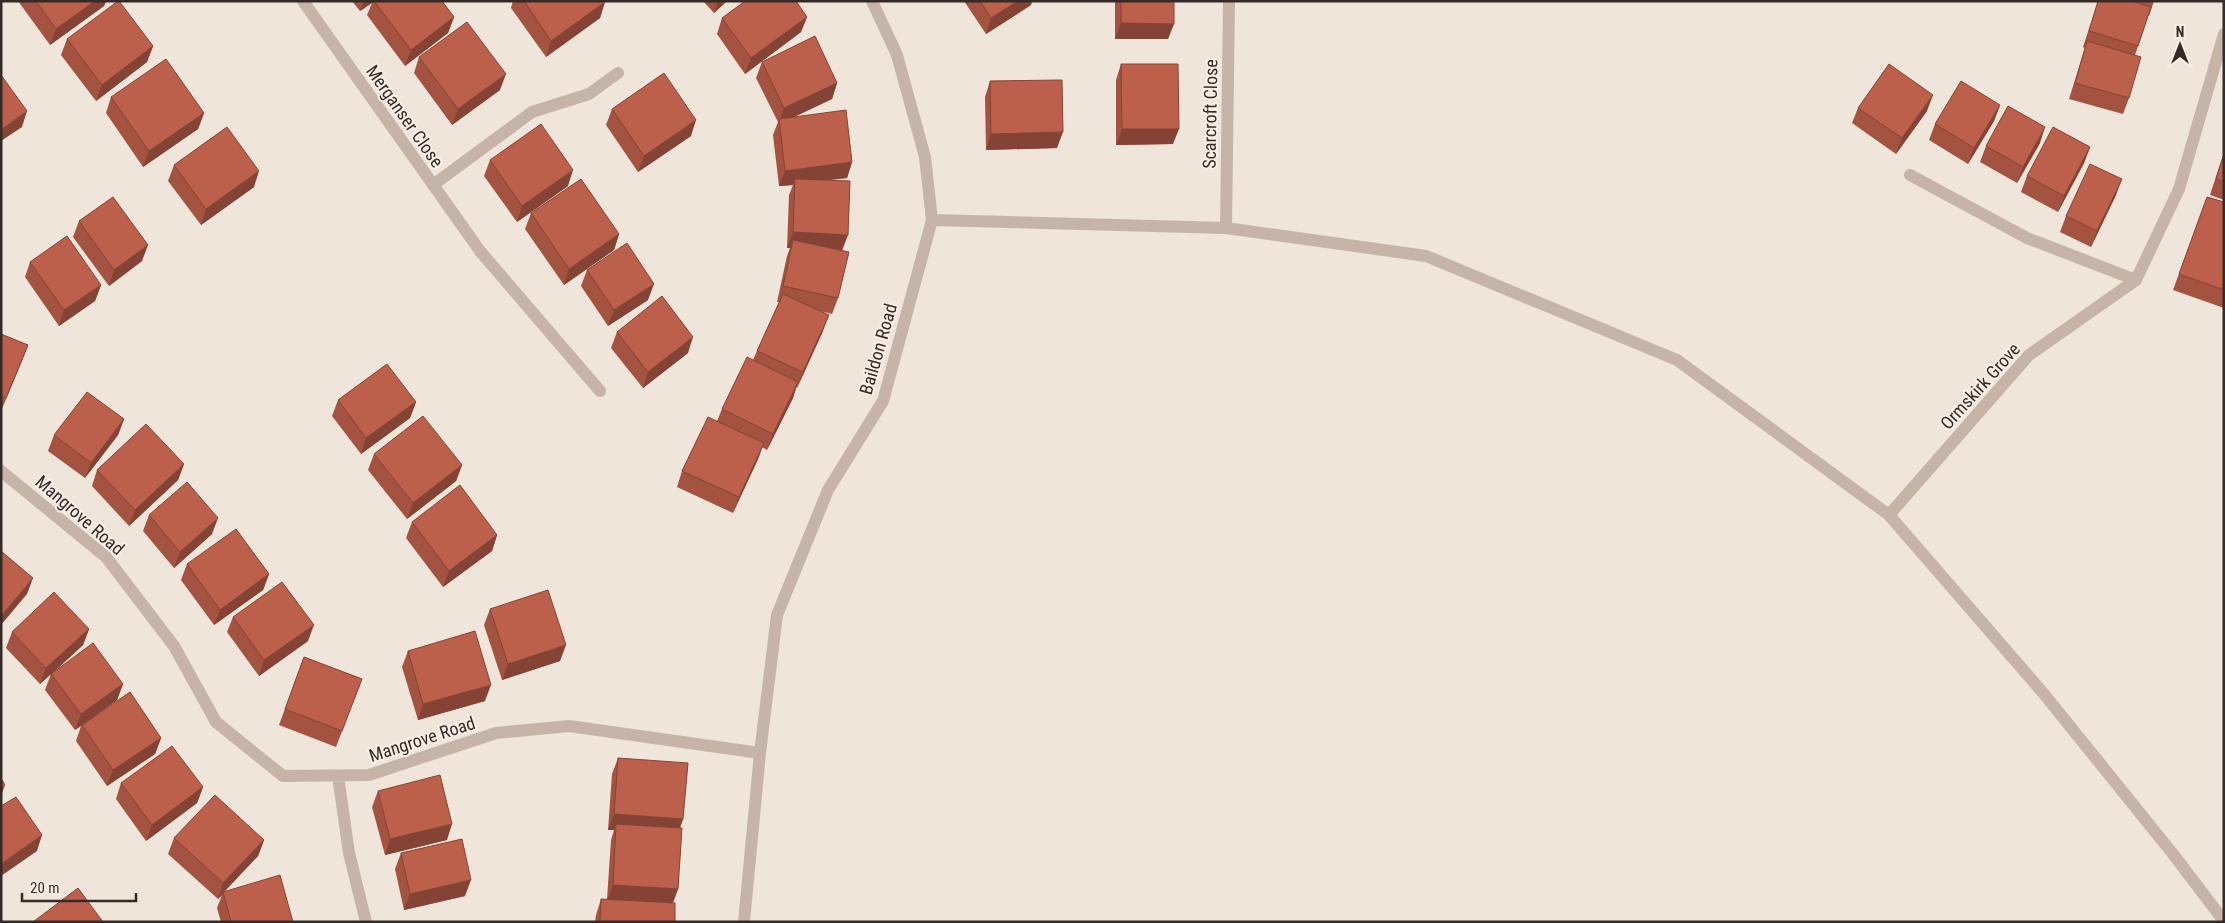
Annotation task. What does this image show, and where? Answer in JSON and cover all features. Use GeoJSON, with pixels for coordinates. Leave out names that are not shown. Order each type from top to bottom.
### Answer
{"type":"FeatureCollection","features":[{"type":"Feature","properties":{"kind":"street","name":"Merganser Close"},"geometry":{"type":"LineString","coordinates":[[303,1],[480,251],[600,391]]}},
{"type":"Feature","properties":{"kind":"street","name":"Baildon Road"},"geometry":{"type":"LineString","coordinates":[[760,753],[777,615],[828,490],[883,401],[932,220],[925,156],[897,55],[872,1]]}},
{"type":"Feature","properties":{"kind":"street","name":"Scarcroft Close"},"geometry":{"type":"LineString","coordinates":[[1226,228],[1229,1]]}},
{"type":"Feature","properties":{"kind":"street","name":"Ormskirk Grove"},"geometry":{"type":"LineString","coordinates":[[1889,515],[2029,355],[2136,280],[2179,189],[2224,34]]}},
{"type":"Feature","properties":{"kind":"street"},"geometry":{"type":"LineString","coordinates":[[433,184],[532,112],[589,94],[618,73]]}},
{"type":"Feature","properties":{"kind":"street"},"geometry":{"type":"LineString","coordinates":[[1910,175],[2027,238],[2136,280]]}},
{"type":"Feature","properties":{"kind":"street"},"geometry":{"type":"LineString","coordinates":[[932,220],[1226,228],[1426,256],[1677,360],[1889,515],[2044,694],[2173,854],[2224,921]]}},
{"type":"Feature","properties":{"kind":"street","name":"Mangrove Road"},"geometry":{"type":"LineString","coordinates":[[1,471],[106,557],[174,646],[216,722],[283,776],[370,775],[496,733],[569,726],[760,753]]}},
{"type":"Feature","properties":{"kind":"street"},"geometry":{"type":"LineString","coordinates":[[744,922],[760,753]]}},
{"type":"Feature","properties":{"kind":"street"},"geometry":{"type":"LineString","coordinates":[[338,776],[349,853],[366,922]]}},
{"type":"Feature","properties":{"kind":"building"},"geometry":{"type":"Polygon","coordinates":[[[36,1],[95,1],[56,29],[36,1]]]}},
{"type":"Feature","properties":{"kind":"building"},"geometry":{"type":"Polygon","coordinates":[[[118,1],[153,46],[102,85],[67,39],[118,1]]]}},
{"type":"Feature","properties":{"kind":"building"},"geometry":{"type":"Polygon","coordinates":[[[374,1],[442,1],[454,17],[411,50],[374,1]]]}},
{"type":"Feature","properties":{"kind":"building"},"geometry":{"type":"Polygon","coordinates":[[[524,1],[605,1],[605,2],[551,41],[524,1]]]}},
{"type":"Feature","properties":{"kind":"building"},"geometry":{"type":"Polygon","coordinates":[[[745,1],[796,1],[807,17],[751,58],[722,18],[745,1]]]}},
{"type":"Feature","properties":{"kind":"building"},"geometry":{"type":"Polygon","coordinates":[[[980,1],[1018,1],[991,18],[980,1]]]}},
{"type":"Feature","properties":{"kind":"building"},"geometry":{"type":"Polygon","coordinates":[[[1121,1],[1174,1],[1174,24],[1121,23],[1121,1]]]}},
{"type":"Feature","properties":{"kind":"building"},"geometry":{"type":"Polygon","coordinates":[[[2098,1],[2132,1],[2151,7],[2138,46],[2089,31],[2098,1]]]}},
{"type":"Feature","properties":{"kind":"building"},"geometry":{"type":"Polygon","coordinates":[[[467,22],[506,74],[458,109],[419,57],[467,22]]]}},
{"type":"Feature","properties":{"kind":"building"},"geometry":{"type":"Polygon","coordinates":[[[815,36],[837,83],[784,108],[762,62],[815,36]]]}},
{"type":"Feature","properties":{"kind":"building"},"geometry":{"type":"Polygon","coordinates":[[[2087,41],[2141,57],[2129,98],[2075,83],[2087,41]]]}},
{"type":"Feature","properties":{"kind":"building"},"geometry":{"type":"Polygon","coordinates":[[[166,59],[204,113],[149,151],[111,97],[166,59]]]}},
{"type":"Feature","properties":{"kind":"building"},"geometry":{"type":"Polygon","coordinates":[[[1121,64],[1178,64],[1179,129],[1122,129],[1121,64]]]}},
{"type":"Feature","properties":{"kind":"building"},"geometry":{"type":"Polygon","coordinates":[[[1889,64],[1933,95],[1902,138],[1858,108],[1889,64]]]}},
{"type":"Feature","properties":{"kind":"building"},"geometry":{"type":"Polygon","coordinates":[[[664,73],[696,120],[644,156],[612,109],[664,73]]]}},
{"type":"Feature","properties":{"kind":"building"},"geometry":{"type":"Polygon","coordinates":[[[1,75],[27,111],[1,130],[1,75]]]}},
{"type":"Feature","properties":{"kind":"building"},"geometry":{"type":"Polygon","coordinates":[[[1062,80],[1063,132],[991,134],[990,81],[1062,80]]]}},
{"type":"Feature","properties":{"kind":"building"},"geometry":{"type":"Polygon","coordinates":[[[1961,81],[2000,105],[1974,148],[1935,124],[1961,81]]]}},
{"type":"Feature","properties":{"kind":"building"},"geometry":{"type":"Polygon","coordinates":[[[2008,106],[2045,127],[2023,167],[1986,146],[2008,106]]]}},
{"type":"Feature","properties":{"kind":"building"},"geometry":{"type":"Polygon","coordinates":[[[846,110],[852,162],[785,171],[779,119],[846,110]]]}},
{"type":"Feature","properties":{"kind":"building"},"geometry":{"type":"Polygon","coordinates":[[[541,124],[573,170],[522,206],[490,160],[541,124]]]}},
{"type":"Feature","properties":{"kind":"building"},"geometry":{"type":"Polygon","coordinates":[[[227,127],[259,171],[206,209],[174,165],[227,127]]]}},
{"type":"Feature","properties":{"kind":"building"},"geometry":{"type":"Polygon","coordinates":[[[2053,127],[2090,147],[2064,196],[2027,176],[2053,127]]]}},
{"type":"Feature","properties":{"kind":"building"},"geometry":{"type":"Polygon","coordinates":[[[2224,154],[2224,182],[2216,179],[2224,154]]]}},
{"type":"Feature","properties":{"kind":"building"},"geometry":{"type":"Polygon","coordinates":[[[2090,164],[2122,179],[2097,231],[2066,216],[2090,164]]]}},
{"type":"Feature","properties":{"kind":"building"},"geometry":{"type":"Polygon","coordinates":[[[581,179],[619,234],[569,269],[531,213],[581,179]]]}},
{"type":"Feature","properties":{"kind":"building"},"geometry":{"type":"Polygon","coordinates":[[[795,179],[850,181],[848,235],[793,232],[795,179]]]}},
{"type":"Feature","properties":{"kind":"building"},"geometry":{"type":"Polygon","coordinates":[[[113,197],[148,245],[114,270],[79,221],[113,197]]]}},
{"type":"Feature","properties":{"kind":"building"},"geometry":{"type":"Polygon","coordinates":[[[2207,197],[2224,202],[2224,290],[2179,274],[2207,197]]]}},
{"type":"Feature","properties":{"kind":"building"},"geometry":{"type":"Polygon","coordinates":[[[67,236],[101,285],[64,310],[30,262],[67,236]]]}},
{"type":"Feature","properties":{"kind":"building"},"geometry":{"type":"Polygon","coordinates":[[[793,240],[849,252],[838,298],[783,286],[793,240]]]}},
{"type":"Feature","properties":{"kind":"building"},"geometry":{"type":"Polygon","coordinates":[[[627,243],[654,284],[614,310],[587,270],[627,243]]]}},
{"type":"Feature","properties":{"kind":"building"},"geometry":{"type":"Polygon","coordinates":[[[783,294],[829,315],[803,372],[757,351],[783,294]]]}},
{"type":"Feature","properties":{"kind":"building"},"geometry":{"type":"Polygon","coordinates":[[[662,296],[693,337],[648,372],[617,332],[662,296]]]}},
{"type":"Feature","properties":{"kind":"building"},"geometry":{"type":"Polygon","coordinates":[[[1,334],[28,345],[6,398],[1,396],[1,334]]]}},
{"type":"Feature","properties":{"kind":"building"},"geometry":{"type":"Polygon","coordinates":[[[747,357],[798,382],[773,434],[722,409],[747,357]]]}},
{"type":"Feature","properties":{"kind":"building"},"geometry":{"type":"Polygon","coordinates":[[[387,364],[416,402],[366,438],[338,400],[387,364]]]}},
{"type":"Feature","properties":{"kind":"building"},"geometry":{"type":"Polygon","coordinates":[[[87,392],[124,419],[91,463],[54,435],[87,392]]]}},
{"type":"Feature","properties":{"kind":"building"},"geometry":{"type":"Polygon","coordinates":[[[423,416],[462,465],[413,503],[374,454],[423,416]]]}},
{"type":"Feature","properties":{"kind":"building"},"geometry":{"type":"Polygon","coordinates":[[[708,417],[764,443],[739,497],[682,471],[708,417]]]}},
{"type":"Feature","properties":{"kind":"building"},"geometry":{"type":"Polygon","coordinates":[[[146,424],[184,464],[135,510],[97,470],[146,424]]]}},
{"type":"Feature","properties":{"kind":"building"},"geometry":{"type":"Polygon","coordinates":[[[187,482],[218,518],[180,552],[149,515],[187,482]]]}},
{"type":"Feature","properties":{"kind":"building"},"geometry":{"type":"Polygon","coordinates":[[[460,485],[497,535],[449,571],[412,522],[460,485]]]}},
{"type":"Feature","properties":{"kind":"building"},"geometry":{"type":"Polygon","coordinates":[[[236,529],[269,574],[220,610],[187,564],[236,529]]]}},
{"type":"Feature","properties":{"kind":"building"},"geometry":{"type":"Polygon","coordinates":[[[1,551],[33,578],[1,616],[1,551]]]}},
{"type":"Feature","properties":{"kind":"building"},"geometry":{"type":"Polygon","coordinates":[[[282,582],[314,625],[264,660],[233,617],[282,582]]]}},
{"type":"Feature","properties":{"kind":"building"},"geometry":{"type":"Polygon","coordinates":[[[548,590],[566,645],[508,664],[490,609],[548,590]]]}},
{"type":"Feature","properties":{"kind":"building"},"geometry":{"type":"Polygon","coordinates":[[[54,592],[89,629],[46,668],[12,632],[54,592]]]}},
{"type":"Feature","properties":{"kind":"building"},"geometry":{"type":"Polygon","coordinates":[[[475,631],[491,685],[423,704],[408,651],[475,631]]]}},
{"type":"Feature","properties":{"kind":"building"},"geometry":{"type":"Polygon","coordinates":[[[93,643],[123,684],[81,714],[51,674],[93,643]]]}},
{"type":"Feature","properties":{"kind":"building"},"geometry":{"type":"Polygon","coordinates":[[[304,657],[362,679],[342,731],[285,709],[304,657]]]}},
{"type":"Feature","properties":{"kind":"building"},"geometry":{"type":"Polygon","coordinates":[[[130,692],[161,738],[113,770],[82,725],[130,692]]]}},
{"type":"Feature","properties":{"kind":"building"},"geometry":{"type":"Polygon","coordinates":[[[172,746],[203,787],[152,825],[121,783],[172,746]]]}},
{"type":"Feature","properties":{"kind":"building"},"geometry":{"type":"Polygon","coordinates":[[[618,758],[688,763],[683,819],[614,814],[618,758]]]}},
{"type":"Feature","properties":{"kind":"building"},"geometry":{"type":"Polygon","coordinates":[[[440,775],[452,824],[390,839],[378,791],[440,775]]]}},
{"type":"Feature","properties":{"kind":"building"},"geometry":{"type":"Polygon","coordinates":[[[1,778],[5,785],[1,788],[1,778]]]}},
{"type":"Feature","properties":{"kind":"building"},"geometry":{"type":"Polygon","coordinates":[[[215,795],[264,840],[223,883],[174,838],[215,795]]]}},
{"type":"Feature","properties":{"kind":"building"},"geometry":{"type":"Polygon","coordinates":[[[16,797],[42,835],[1,864],[1,806],[16,797]]]}},
{"type":"Feature","properties":{"kind":"building"},"geometry":{"type":"Polygon","coordinates":[[[616,824],[682,828],[678,889],[613,885],[616,824]]]}},
{"type":"Feature","properties":{"kind":"building"},"geometry":{"type":"Polygon","coordinates":[[[462,839],[471,880],[410,894],[401,853],[462,839]]]}},
{"type":"Feature","properties":{"kind":"building"},"geometry":{"type":"Polygon","coordinates":[[[280,875],[293,922],[231,922],[223,892],[280,875]]]}},
{"type":"Feature","properties":{"kind":"building"},"geometry":{"type":"Polygon","coordinates":[[[78,888],[103,922],[33,922],[78,888]]]}},
{"type":"Feature","properties":{"kind":"building"},"geometry":{"type":"Polygon","coordinates":[[[601,899],[675,903],[675,922],[600,922],[601,899]]]}}]}
